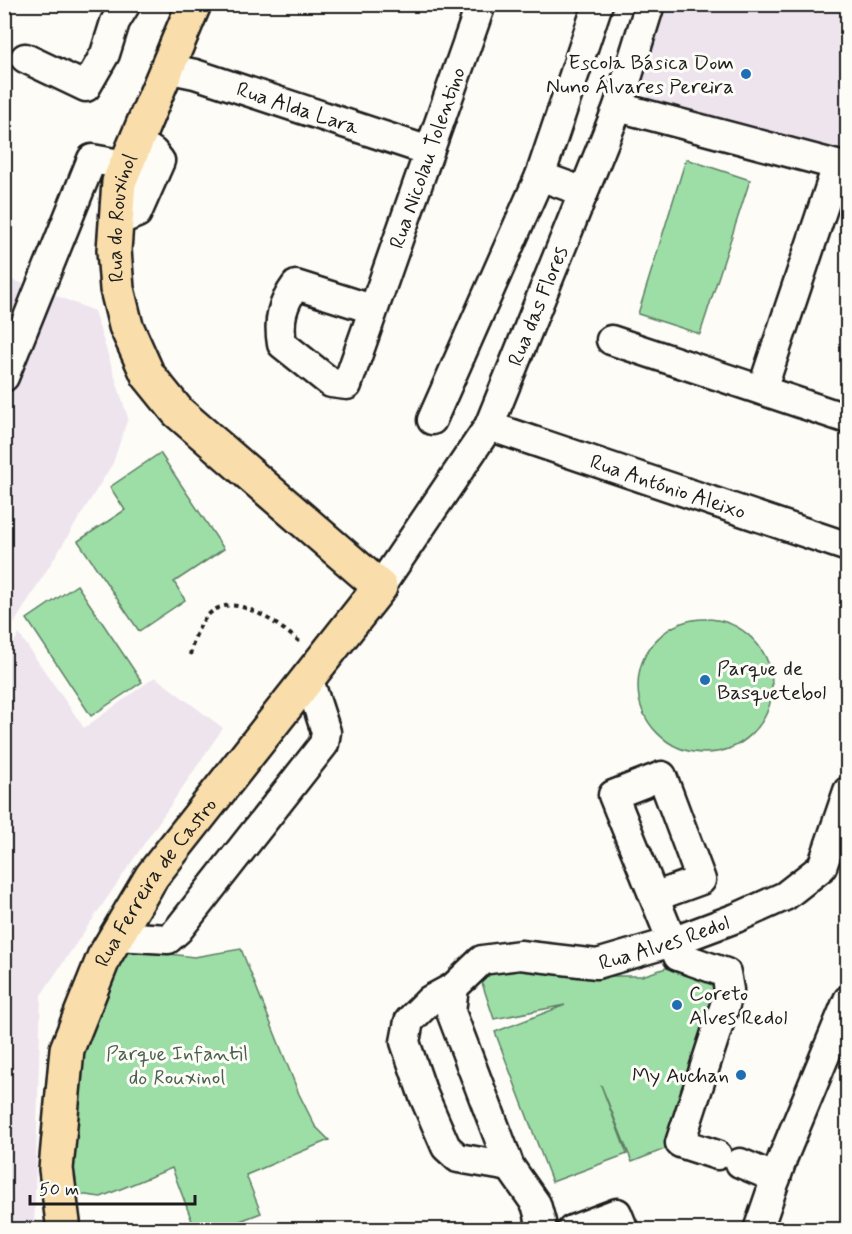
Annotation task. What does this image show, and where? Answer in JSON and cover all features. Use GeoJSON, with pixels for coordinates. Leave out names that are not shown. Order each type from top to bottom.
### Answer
{"type":"FeatureCollection","features":[{"type":"Feature","properties":{"kind":"main road","name":"Rua do Rouxinol"},"geometry":{"type":"LineString","coordinates":[[194,4],[119,182],[114,250],[119,298],[126,326],[148,375],[178,412],[380,587]]}},
{"type":"Feature","properties":{"kind":"main road","name":"Rua Ferreira de Castro"},"geometry":{"type":"LineString","coordinates":[[64,1230],[56,1169],[67,1049],[104,957],[152,876],[309,680],[380,587]]}},
{"type":"Feature","properties":{"kind":"street"},"geometry":{"type":"LineString","coordinates":[[24,58],[86,87],[105,54],[116,22],[126,4]]}},
{"type":"Feature","properties":{"kind":"street","name":"Rua Nicolau Tolentino"},"geometry":{"type":"LineString","coordinates":[[372,309],[481,4]]}},
{"type":"Feature","properties":{"kind":"street"},"geometry":{"type":"LineString","coordinates":[[432,420],[540,176],[598,4]]}},
{"type":"Feature","properties":{"kind":"street","name":"Rua das Flores"},"geometry":{"type":"LineString","coordinates":[[380,587],[489,426],[618,107],[650,4]]}},
{"type":"Feature","properties":{"kind":"street","name":"Rua Alda Lara"},"geometry":{"type":"LineString","coordinates":[[166,68],[195,74],[429,151]]}},
{"type":"Feature","properties":{"kind":"street"},"geometry":{"type":"LineString","coordinates":[[618,107],[842,167],[762,390]]}},
{"type":"Feature","properties":{"kind":"street"},"geometry":{"type":"LineString","coordinates":[[4,377],[13,337],[92,159],[131,153]]}},
{"type":"Feature","properties":{"kind":"street"},"geometry":{"type":"LineString","coordinates":[[540,176],[584,192]]}},
{"type":"Feature","properties":{"kind":"street"},"geometry":{"type":"LineString","coordinates":[[611,340],[848,419]]}},
{"type":"Feature","properties":{"kind":"street","name":"Rua António Aleixo"},"geometry":{"type":"LineString","coordinates":[[489,426],[848,547]]}},
{"type":"Feature","properties":{"kind":"street"},"geometry":{"type":"LineString","coordinates":[[116,936],[168,939],[178,930],[324,744],[326,732],[309,680]]}},
{"type":"Feature","properties":{"kind":"street","name":"Rua Alves Redol"},"geometry":{"type":"LineString","coordinates":[[510,1167],[458,1158],[447,1147],[423,1094],[405,1042],[409,1020],[430,1000],[454,987],[482,960],[520,955],[597,964],[672,942],[736,918],[785,896],[822,867],[845,805]]}},
{"type":"Feature","properties":{"kind":"street"},"geometry":{"type":"LineString","coordinates":[[654,897],[678,956],[726,973],[729,990],[680,1143],[776,1178]]}},
{"type":"Feature","properties":{"kind":"street"},"geometry":{"type":"LineString","coordinates":[[454,987],[451,1012],[510,1167],[536,1204],[541,1222],[537,1230]]}},
{"type":"Feature","properties":{"kind":"street"},"geometry":{"type":"LineString","coordinates":[[758,1230],[776,1178],[848,1000]]}},
{"type":"Feature","properties":{"kind":"street"},"geometry":{"type":"LineString","coordinates":[[572,1230],[620,1221]]}},
{"type":"Feature","properties":{"kind":"path"},"geometry":{"type":"LineString","coordinates":[[190,655],[195,630],[206,616],[229,604],[254,609],[300,642]]}},
{"type":"Feature","properties":{"kind":"shaded area","name":"Escola Básica Dom Nuno Álvares Pereira"},"geometry":{"type":"Polygon","coordinates":[[[667,5],[847,5],[847,151],[651,102],[644,88],[644,78],[667,5]]]}},
{"type":"Feature","properties":{"kind":"shaded area"},"geometry":{"type":"Polygon","coordinates":[[[5,278],[35,287],[94,311],[128,418],[113,463],[5,638],[5,278]]]}},
{"type":"Feature","properties":{"kind":"shaded area"},"geometry":{"type":"Polygon","coordinates":[[[19,634],[84,728],[155,677],[223,728],[41,995],[34,1229],[5,1230],[4,658],[19,634]]]}},
{"type":"Feature","properties":{"kind":"green space"},"geometry":{"type":"Polygon","coordinates":[[[686,159],[750,180],[700,334],[638,314],[686,159]]]}},
{"type":"Feature","properties":{"kind":"green space"},"geometry":{"type":"Polygon","coordinates":[[[160,453],[224,549],[174,582],[185,600],[139,631],[78,541],[125,510],[110,487],[160,453]]]}},
{"type":"Feature","properties":{"kind":"green space"},"geometry":{"type":"Polygon","coordinates":[[[77,585],[142,682],[91,716],[27,619],[77,585]]]}},
{"type":"Feature","properties":{"kind":"green space","name":"Parque de Basquetebol"},"geometry":{"type":"Polygon","coordinates":[[[705,619],[731,624],[753,638],[767,660],[772,686],[767,712],[753,734],[731,748],[705,753],[679,748],[657,734],[643,712],[638,686],[643,660],[657,638],[679,624],[705,619]]]}},
{"type":"Feature","properties":{"kind":"green space","name":"Parque Infantil do Rouxinol"},"geometry":{"type":"Polygon","coordinates":[[[114,947],[194,957],[241,949],[299,1094],[315,1126],[329,1140],[246,1175],[261,1213],[219,1229],[195,1229],[172,1168],[101,1197],[78,1194],[67,1167],[72,1053],[114,947]]]}},
{"type":"Feature","properties":{"kind":"green space"},"geometry":{"type":"Polygon","coordinates":[[[534,966],[604,976],[642,976],[672,966],[729,990],[680,1143],[632,1162],[601,1085],[627,1154],[552,1182],[495,1032],[565,1005],[494,1019],[479,974],[534,966]]]}},
{"type":"Feature","properties":{"kind":"place","name":"Escola Básica Dom Nuno Álvares Pereira"},"geometry":{"type":"Point","coordinates":[746,74]}},
{"type":"Feature","properties":{"kind":"place","name":"Parque de Basquetebol"},"geometry":{"type":"Point","coordinates":[705,680]}},
{"type":"Feature","properties":{"kind":"place","name":"Coreto Alves Redol"},"geometry":{"type":"Point","coordinates":[677,1005]}},
{"type":"Feature","properties":{"kind":"place","name":"My Auchan"},"geometry":{"type":"Point","coordinates":[741,1075]}}]}
